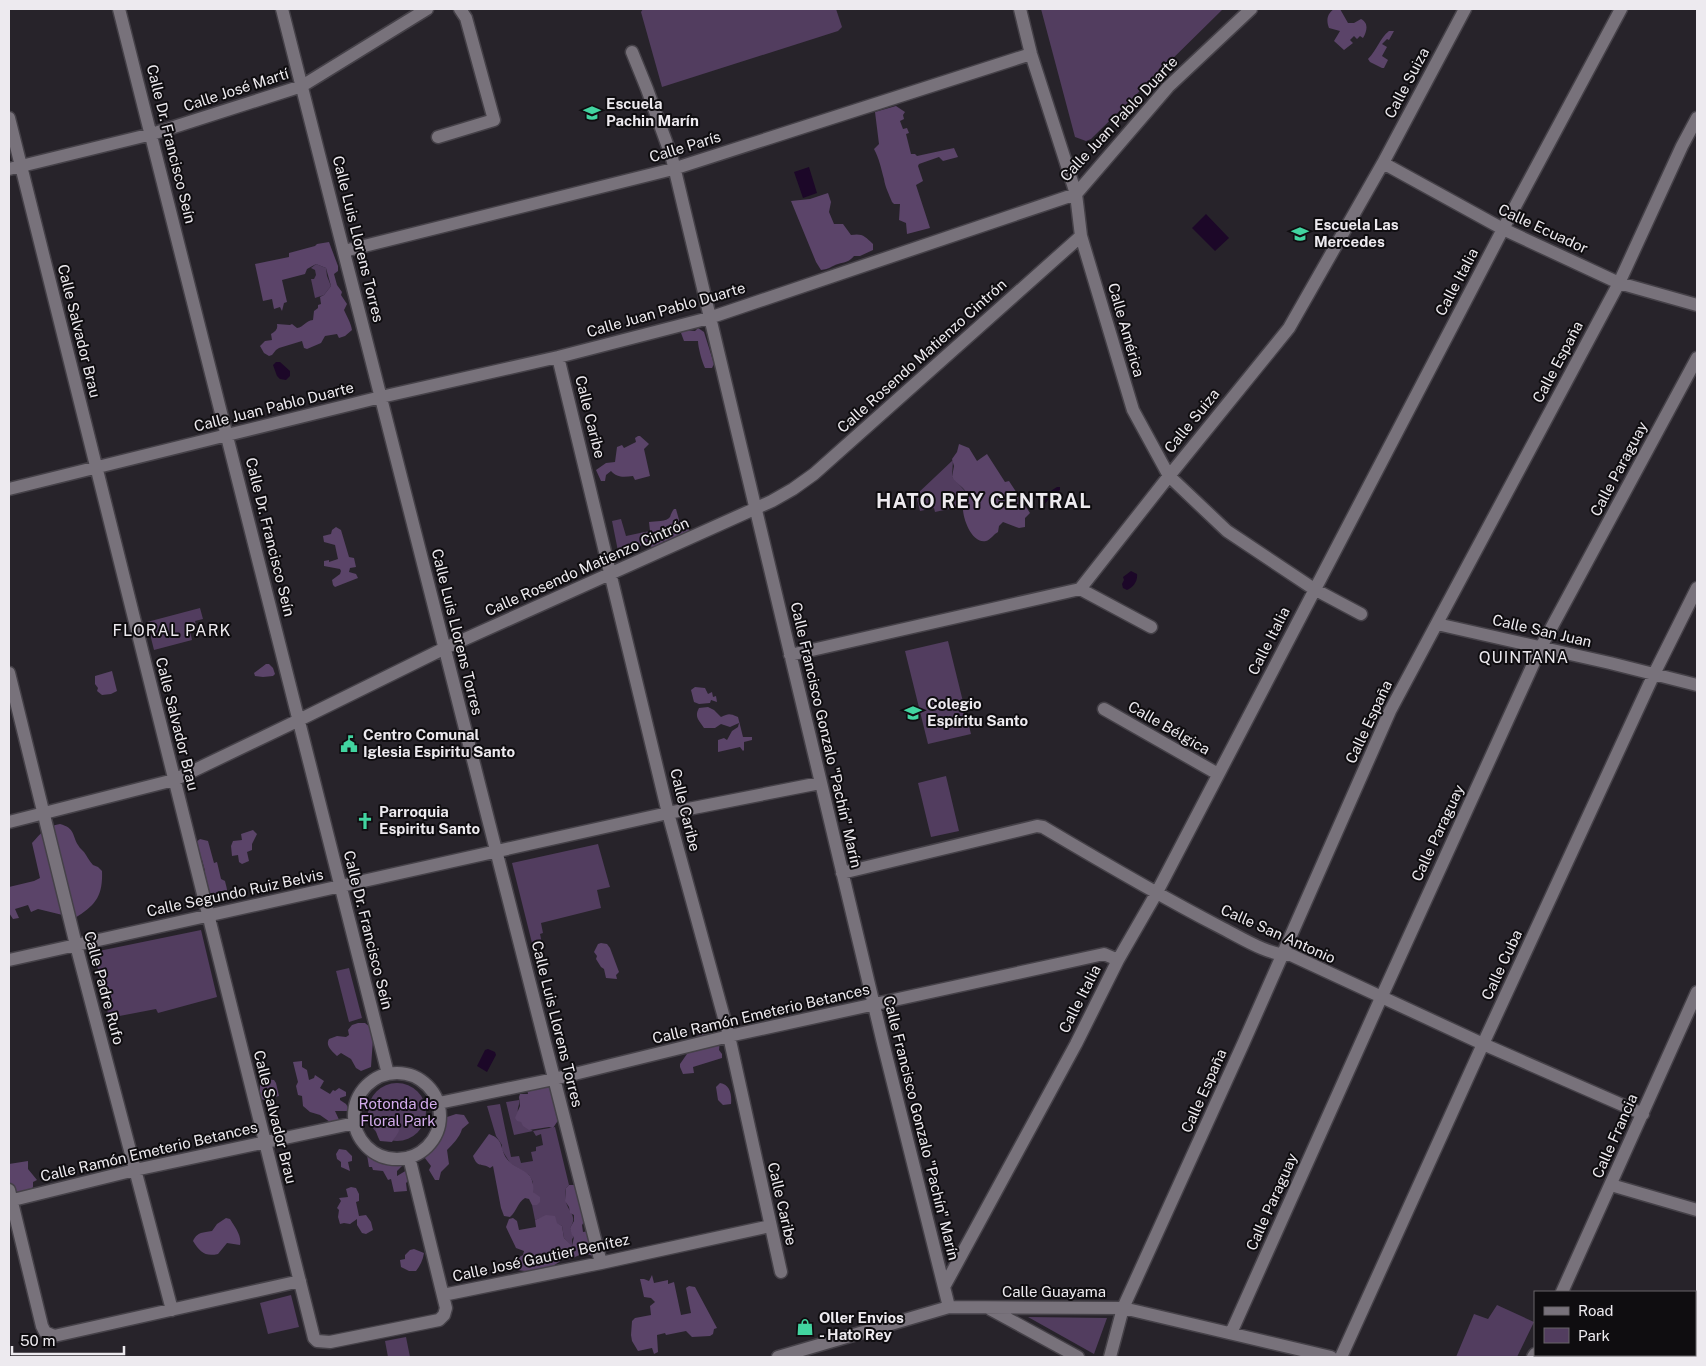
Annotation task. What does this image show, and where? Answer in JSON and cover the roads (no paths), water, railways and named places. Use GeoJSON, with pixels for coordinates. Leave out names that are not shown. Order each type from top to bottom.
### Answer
{"type":"FeatureCollection","features":[{"type":"Feature","properties":{"kind":"street","name":"Calle Dr. Francisco Seín"},"geometry":{"type":"LineString","coordinates":[[119,9],[388,1074]]}},
{"type":"Feature","properties":{"kind":"street","name":"Calle Luis Llorens Torres"},"geometry":{"type":"LineString","coordinates":[[282,9],[600,1263]]}},
{"type":"Feature","properties":{"kind":"street","name":"Calle José Martí"},"geometry":{"type":"LineString","coordinates":[[15,168],[152,134],[302,86],[427,9]]}},
{"type":"Feature","properties":{"kind":"street"},"geometry":{"type":"LineString","coordinates":[[438,137],[494,120],[466,18],[460,9]]}},
{"type":"Feature","properties":{"kind":"street","name":"Calle América"},"geometry":{"type":"LineString","coordinates":[[1020,9],[1031,54],[1076,194],[1081,236],[1133,410],[1168,476],[1227,531],[1314,589],[1362,614]]}},
{"type":"Feature","properties":{"kind":"street","name":"Calle Juan Pablo Duarte"},"geometry":{"type":"LineString","coordinates":[[9,489],[381,397],[558,357],[709,318],[1076,194],[1168,87],[1251,9]]}},
{"type":"Feature","properties":{"kind":"street","name":"Calle Suiza"},"geometry":{"type":"LineString","coordinates":[[1080,588],[1168,476],[1289,328],[1383,163],[1464,9]]}},
{"type":"Feature","properties":{"kind":"street","name":"Calle Italia"},"geometry":{"type":"LineString","coordinates":[[944,1287],[1076,1044],[1118,960],[1156,894],[1503,229],[1621,9]]}},
{"type":"Feature","properties":{"kind":"street","name":"Calle Francisco Gonzalo \"Pachín\" Marín"},"geometry":{"type":"LineString","coordinates":[[632,52],[672,158],[673,169],[756,509],[820,783],[949,1307]]}},
{"type":"Feature","properties":{"kind":"street","name":"Calle París"},"geometry":{"type":"LineString","coordinates":[[344,251],[673,169],[1031,54]]}},
{"type":"Feature","properties":{"kind":"street","name":"Calle Salvador Brau"},"geometry":{"type":"LineString","coordinates":[[9,118],[15,168],[97,467],[314,1338]]}},
{"type":"Feature","properties":{"kind":"street","name":"Calle España"},"geometry":{"type":"LineString","coordinates":[[1110,1357],[1123,1308],[1390,711],[1619,283],[1682,146],[1697,118]]}},
{"type":"Feature","properties":{"kind":"street","name":"Calle Ecuador"},"geometry":{"type":"LineString","coordinates":[[1383,163],[1503,229],[1619,283],[1697,306]]}},
{"type":"Feature","properties":{"kind":"street","name":"Calle Rosendo Matienzo Cintrón"},"geometry":{"type":"LineString","coordinates":[[9,822],[174,780],[445,648],[756,509],[793,490],[814,474],[1081,236]]}},
{"type":"Feature","properties":{"kind":"street","name":"Calle Caribe"},"geometry":{"type":"LineString","coordinates":[[558,357],[612,574],[668,813],[729,1036],[781,1272]]}},
{"type":"Feature","properties":{"kind":"street","name":"Calle Paraguay"},"geometry":{"type":"LineString","coordinates":[[1231,1332],[1541,647],[1697,358]]}},
{"type":"Feature","properties":{"kind":"street"},"geometry":{"type":"LineString","coordinates":[[790,656],[1080,588],[1151,627]]}},
{"type":"Feature","properties":{"kind":"street","name":"Calle Cuba"},"geometry":{"type":"LineString","coordinates":[[1342,1357],[1483,1044],[1654,674],[1697,588]]}},
{"type":"Feature","properties":{"kind":"street","name":"Calle San Juan"},"geometry":{"type":"LineString","coordinates":[[1437,624],[1697,685]]}},
{"type":"Feature","properties":{"kind":"street","name":"Calle Padre Rufo"},"geometry":{"type":"LineString","coordinates":[[9,673],[76,944],[172,1310]]}},
{"type":"Feature","properties":{"kind":"street","name":"Calle Bélgica"},"geometry":{"type":"LineString","coordinates":[[1104,709],[1218,774]]}},
{"type":"Feature","properties":{"kind":"street","name":"Calle Segundo Ruiz Belvis"},"geometry":{"type":"LineString","coordinates":[[9,960],[668,813],[820,783]]}},
{"type":"Feature","properties":{"kind":"street","name":"Calle San Antonio"},"geometry":{"type":"LineString","coordinates":[[842,873],[1037,826],[1043,827],[1156,894],[1250,942],[1282,956],[1290,955],[1483,1044],[1643,1114]]}},
{"type":"Feature","properties":{"kind":"street","name":"Calle Ramón Emeterio Betances"},"geometry":{"type":"LineString","coordinates":[[438,1103],[554,1079],[729,1036],[1104,954],[1118,960]]}},
{"type":"Feature","properties":{"kind":"street","name":"Calle Francia"},"geometry":{"type":"LineString","coordinates":[[1562,1291],[1697,992]]}},
{"type":"Feature","properties":{"kind":"street"},"geometry":{"type":"LineString","coordinates":[[400,1073],[413,1076],[424,1082],[433,1092],[438,1103],[440,1116],[438,1130],[432,1142],[421,1151],[409,1157],[396,1159],[382,1156],[370,1149],[361,1140],[354,1114],[357,1100],[364,1088],[375,1079],[388,1074],[400,1073]]}},
{"type":"Feature","properties":{"kind":"street","name":"Calle Ramón Emeterio Betances"},"geometry":{"type":"LineString","coordinates":[[10,1197],[355,1123]]}},
{"type":"Feature","properties":{"kind":"street"},"geometry":{"type":"LineString","coordinates":[[409,1157],[443,1295]]}},
{"type":"Feature","properties":{"kind":"street"},"geometry":{"type":"LineString","coordinates":[[1611,1185],[1697,1210]]}},
{"type":"Feature","properties":{"kind":"street"},"geometry":{"type":"LineString","coordinates":[[10,1197],[42,1326],[45,1332],[54,1336],[300,1281]]}},
{"type":"Feature","properties":{"kind":"street","name":"Calle José Gautier Benítez"},"geometry":{"type":"LineString","coordinates":[[314,1338],[320,1342],[330,1342],[439,1320],[445,1312],[443,1295],[770,1226]]}},
{"type":"Feature","properties":{"kind":"street","name":"Calle Guayama"},"geometry":{"type":"LineString","coordinates":[[778,1357],[949,1307],[1123,1308],[1331,1357]]}},
{"type":"Feature","properties":{"kind":"street"},"geometry":{"type":"LineString","coordinates":[[988,1308],[1078,1357]]}},
{"type":"Feature","properties":{"kind":"place","name":"Escuela Pachin Marín"},"geometry":{"type":"Point","coordinates":[592,113]}},
{"type":"Feature","properties":{"kind":"place","name":"Escuela Las Mercedes"},"geometry":{"type":"Point","coordinates":[1300,234]}},
{"type":"Feature","properties":{"kind":"place","name":"Colegio Espíritu Santo"},"geometry":{"type":"Point","coordinates":[913,713]}},
{"type":"Feature","properties":{"kind":"place","name":"Centro Comunal Iglesia Espiritu Santo"},"geometry":{"type":"Point","coordinates":[349,744]}},
{"type":"Feature","properties":{"kind":"place","name":"Parroquia Espiritu Santo"},"geometry":{"type":"Point","coordinates":[365,821]}},
{"type":"Feature","properties":{"kind":"place","name":"Oller Envios - Hato Rey"},"geometry":{"type":"Point","coordinates":[805,1327]}},
{"type":"Feature","properties":{"kind":"district","name":"HATO REY CENTRAL"},"geometry":{"type":"Point","coordinates":[984,501]}},
{"type":"Feature","properties":{"kind":"district","name":"FLORAL PARK"},"geometry":{"type":"Point","coordinates":[172,630]}},
{"type":"Feature","properties":{"kind":"district","name":"QUINTANA"},"geometry":{"type":"Point","coordinates":[1524,657]}},
{"type":"Feature","properties":{"kind":"park label","name":"Rotonda de Floral Park"},"geometry":{"type":"Point","coordinates":[398,1112]}}]}
